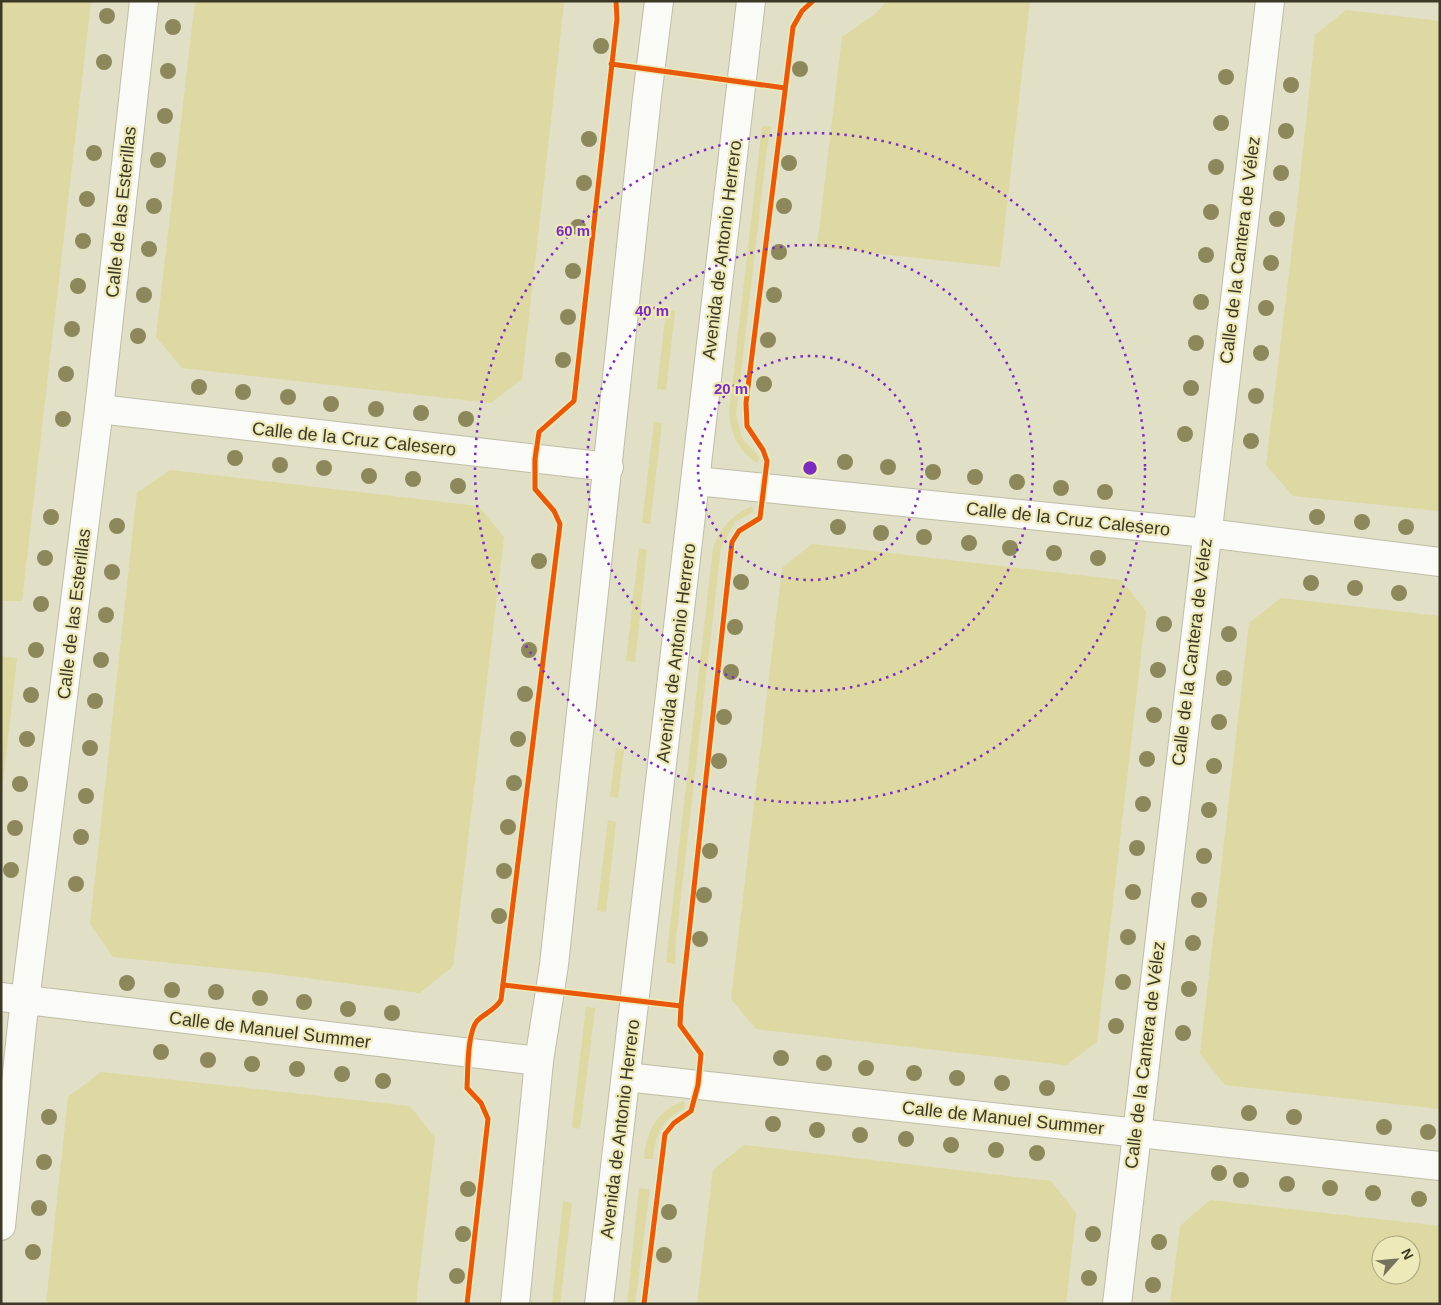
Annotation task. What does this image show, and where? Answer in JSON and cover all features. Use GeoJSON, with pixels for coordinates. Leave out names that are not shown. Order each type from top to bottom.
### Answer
{"type":"FeatureCollection","features":[{"type":"Feature","properties":{"kind":"street","name":"Calle de las Esterillas"},"geometry":{"type":"LineString","coordinates":[[1,1226],[13,998],[99,410],[144,1]]}},
{"type":"Feature","properties":{"kind":"street"},"geometry":{"type":"LineString","coordinates":[[515,1304],[539,1061],[554,965],[609,468],[647,97],[659,1]]}},
{"type":"Feature","properties":{"kind":"street","name":"Avenida de Antonio Herrero"},"geometry":{"type":"LineString","coordinates":[[599,1304],[751,1]]}},
{"type":"Feature","properties":{"kind":"street","name":"Calle de la Cantera de Vélez"},"geometry":{"type":"LineString","coordinates":[[1116,1304],[1270,1]]}},
{"type":"Feature","properties":{"kind":"street","name":"Calle de la Cruz Calesero"},"geometry":{"type":"LineString","coordinates":[[99,410],[609,468]]}},
{"type":"Feature","properties":{"kind":"street","name":"Calle de la Cruz Calesero"},"geometry":{"type":"LineString","coordinates":[[696,481],[1206,533],[1440,562]]}},
{"type":"Feature","properties":{"kind":"street","name":"Calle de Manuel Summer"},"geometry":{"type":"LineString","coordinates":[[13,998],[446,1052],[539,1061]]}},
{"type":"Feature","properties":{"kind":"street","name":"Calle de Manuel Summer"},"geometry":{"type":"LineString","coordinates":[[626,1077],[1440,1166]]}},
{"type":"Feature","properties":{"kind":"shaded area"},"geometry":{"type":"Polygon","coordinates":[[[1,1],[91,1],[22,601],[1,601],[1,1]]]}},
{"type":"Feature","properties":{"kind":"shaded area"},"geometry":{"type":"Polygon","coordinates":[[[195,1],[562,1],[564,3],[522,379],[491,403],[182,368],[156,337],[195,1]]]}},
{"type":"Feature","properties":{"kind":"shaded area"},"geometry":{"type":"Polygon","coordinates":[[[887,1],[1030,1],[1000,267],[817,247],[842,37],[875,14],[887,1]]]}},
{"type":"Feature","properties":{"kind":"shaded area"},"geometry":{"type":"Polygon","coordinates":[[[1346,10],[1440,21],[1440,511],[1293,496],[1266,465],[1298,198],[1315,35],[1346,10]]]}},
{"type":"Feature","properties":{"kind":"shaded area"},"geometry":{"type":"Polygon","coordinates":[[[762,126],[771,127],[736,415],[742,438],[760,458],[757,463],[745,453],[737,442],[729,413],[762,126]]]}},
{"type":"Feature","properties":{"kind":"shaded area"},"geometry":{"type":"Polygon","coordinates":[[[666,310],[675,311],[666,390],[657,389],[666,310]]]}},
{"type":"Feature","properties":{"kind":"shaded area"},"geometry":{"type":"Polygon","coordinates":[[[654,422],[662,423],[650,524],[642,523],[654,422]]]}},
{"type":"Feature","properties":{"kind":"shaded area"},"geometry":{"type":"Polygon","coordinates":[[[170,470],[478,506],[504,537],[453,966],[420,993],[269,973],[113,957],[90,924],[137,493],[170,470]]]}},
{"type":"Feature","properties":{"kind":"shaded area"},"geometry":{"type":"Polygon","coordinates":[[[752,506],[753,512],[735,522],[721,547],[676,939],[675,964],[666,962],[713,548],[728,523],[739,513],[752,506]]]}},
{"type":"Feature","properties":{"kind":"shaded area"},"geometry":{"type":"Polygon","coordinates":[[[812,544],[1121,580],[1146,611],[1097,1042],[1066,1065],[756,1029],[731,999],[782,568],[812,544]]]}},
{"type":"Feature","properties":{"kind":"shaded area"},"geometry":{"type":"Polygon","coordinates":[[[639,548],[647,550],[635,662],[626,661],[639,548]]]}},
{"type":"Feature","properties":{"kind":"shaded area"},"geometry":{"type":"Polygon","coordinates":[[[1281,598],[1440,616],[1440,1109],[1225,1085],[1200,1054],[1249,623],[1281,598]]]}},
{"type":"Feature","properties":{"kind":"shaded area"},"geometry":{"type":"Polygon","coordinates":[[[1,656],[17,658],[1,801],[1,656]]]}},
{"type":"Feature","properties":{"kind":"shaded area"},"geometry":{"type":"Polygon","coordinates":[[[616,748],[624,750],[618,798],[610,797],[616,748]]]}},
{"type":"Feature","properties":{"kind":"shaded area"},"geometry":{"type":"Polygon","coordinates":[[[608,820],[616,822],[606,912],[597,911],[608,820]]]}},
{"type":"Feature","properties":{"kind":"shaded area"},"geometry":{"type":"Polygon","coordinates":[[[586,1007],[595,1008],[580,1129],[572,1127],[586,1007]]]}},
{"type":"Feature","properties":{"kind":"shaded area"},"geometry":{"type":"Polygon","coordinates":[[[101,1072],[410,1106],[435,1138],[416,1304],[46,1304],[68,1097],[101,1072]]]}},
{"type":"Feature","properties":{"kind":"shaded area"},"geometry":{"type":"Polygon","coordinates":[[[684,1101],[685,1108],[670,1118],[661,1128],[656,1141],[653,1159],[644,1159],[647,1140],[655,1123],[667,1110],[684,1101]]]}},
{"type":"Feature","properties":{"kind":"shaded area"},"geometry":{"type":"Polygon","coordinates":[[[744,1145],[1051,1181],[1076,1213],[1066,1304],[697,1304],[713,1170],[744,1145]]]}},
{"type":"Feature","properties":{"kind":"shaded area"},"geometry":{"type":"Polygon","coordinates":[[[639,1188],[650,1189],[635,1304],[627,1304],[639,1188]]]}},
{"type":"Feature","properties":{"kind":"shaded area"},"geometry":{"type":"Polygon","coordinates":[[[1210,1200],[1440,1226],[1440,1304],[1170,1304],[1180,1226],[1210,1200]]]}},
{"type":"Feature","properties":{"kind":"shaded area"},"geometry":{"type":"Polygon","coordinates":[[[563,1201],[572,1203],[560,1304],[552,1304],[563,1201]]]}},
{"type":"Feature","properties":{"kind":"cycle path"},"geometry":{"type":"LineString","coordinates":[[467,1304],[488,1119],[481,1103],[467,1088],[471,1034],[477,1021],[501,1000],[560,524],[554,511],[535,489],[535,459],[539,432],[574,401],[617,19],[616,1]]}},
{"type":"Feature","properties":{"kind":"cycle path"},"geometry":{"type":"LineString","coordinates":[[644,1304],[665,1134],[674,1123],[691,1111],[698,1085],[701,1054],[680,1025],[681,1006],[732,542],[739,531],[760,518],[767,461],[763,450],[747,426],[746,403],[793,27],[802,11],[813,1]]}},
{"type":"Feature","properties":{"kind":"cycle path"},"geometry":{"type":"LineString","coordinates":[[611,64],[785,88]]}},
{"type":"Feature","properties":{"kind":"cycle path"},"geometry":{"type":"LineString","coordinates":[[503,985],[681,1006]]}}]}
